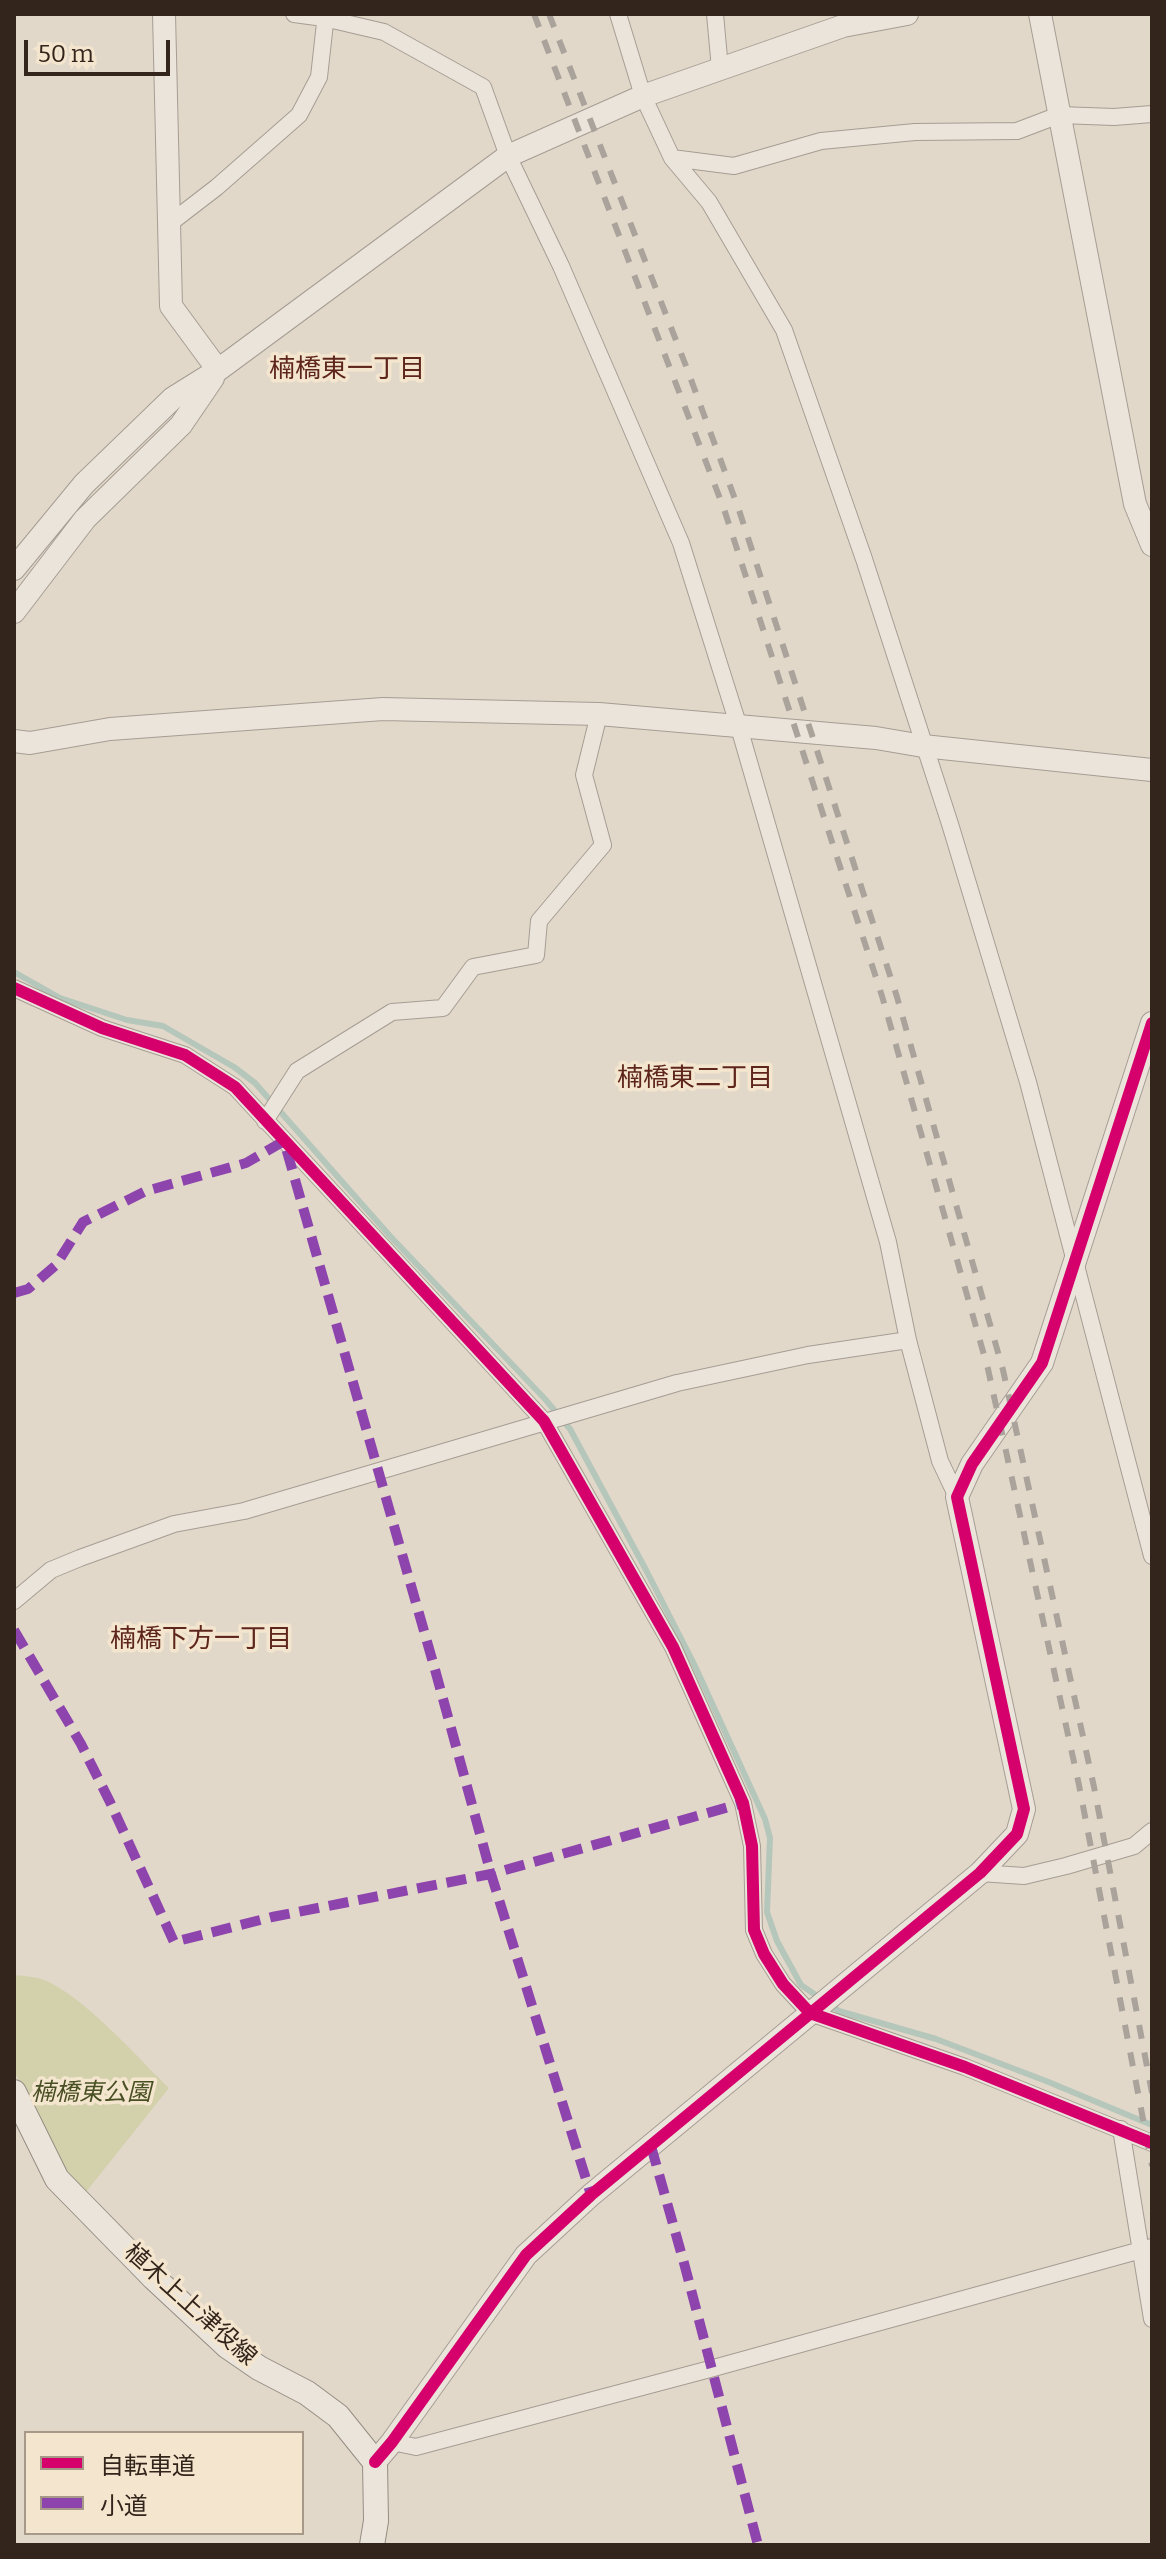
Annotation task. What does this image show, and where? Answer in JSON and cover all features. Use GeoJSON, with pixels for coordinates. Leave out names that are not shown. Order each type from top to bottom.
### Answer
{"type":"FeatureCollection","features":[{"type":"Feature","properties":{"kind":"main road","name":"植木上上津役線"},"geometry":{"type":"LineString","coordinates":[[14,2092],[57,2179],[154,2278],[227,2346],[259,2368],[307,2393],[338,2416],[375,2462]]}},
{"type":"Feature","properties":{"kind":"main road"},"geometry":{"type":"LineString","coordinates":[[372,2545],[376,2521],[375,2462]]}},
{"type":"Feature","properties":{"kind":"street"},"geometry":{"type":"LineString","coordinates":[[164,14],[171,306],[218,370]]}},
{"type":"Feature","properties":{"kind":"street"},"geometry":{"type":"LineString","coordinates":[[294,14],[325,16],[384,32],[483,87],[508,156],[561,266],[681,543],[738,724],[888,1242],[908,1340],[940,1461],[957,1497],[1024,1809],[1017,1834],[980,1873],[591,2195],[526,2255],[375,2462]]}},
{"type":"Feature","properties":{"kind":"street"},"geometry":{"type":"LineString","coordinates":[[618,14],[643,96],[672,158],[709,202],[784,330],[864,559],[950,824],[1028,1082],[1152,1556]]}},
{"type":"Feature","properties":{"kind":"street"},"geometry":{"type":"LineString","coordinates":[[715,14],[720,69]]}},
{"type":"Feature","properties":{"kind":"street"},"geometry":{"type":"LineString","coordinates":[[14,569],[84,484],[173,398],[218,370],[508,156],[643,96],[843,26],[907,14]]}},
{"type":"Feature","properties":{"kind":"street"},"geometry":{"type":"LineString","coordinates":[[1040,14],[1135,504],[1152,545]]}},
{"type":"Feature","properties":{"kind":"street"},"geometry":{"type":"LineString","coordinates":[[169,224],[217,187],[299,115],[319,77],[325,16]]}},
{"type":"Feature","properties":{"kind":"street"},"geometry":{"type":"LineString","coordinates":[[672,158],[734,166],[821,141],[915,132],[1017,131],[1059,115],[1114,117],[1152,114]]}},
{"type":"Feature","properties":{"kind":"street"},"geometry":{"type":"LineString","coordinates":[[14,612],[85,519],[181,425],[218,370]]}},
{"type":"Feature","properties":{"kind":"street"},"geometry":{"type":"LineString","coordinates":[[14,741],[30,743],[110,729],[383,709],[599,714],[738,724],[1152,770]]}},
{"type":"Feature","properties":{"kind":"street"},"geometry":{"type":"LineString","coordinates":[[265,1121],[297,1071],[392,1012],[443,1008],[473,967],[536,955],[539,921],[603,845],[584,775],[599,714]]}},
{"type":"Feature","properties":{"kind":"street"},"geometry":{"type":"LineString","coordinates":[[14,988],[102,1028],[185,1055],[235,1087],[544,1421],[679,1661],[743,1803],[752,1846],[754,1930],[764,1954],[783,1984],[810,2013],[965,2067],[1152,2143]]}},
{"type":"Feature","properties":{"kind":"street"},"geometry":{"type":"LineString","coordinates":[[957,1497],[972,1464],[1042,1363],[1152,1023]]}},
{"type":"Feature","properties":{"kind":"street"},"geometry":{"type":"LineString","coordinates":[[14,1601],[51,1570],[174,1524],[244,1511],[677,1383],[808,1355],[908,1340]]}},
{"type":"Feature","properties":{"kind":"street"},"geometry":{"type":"LineString","coordinates":[[980,1873],[1024,1876],[1066,1866],[1134,1846],[1152,1831]]}},
{"type":"Feature","properties":{"kind":"street"},"geometry":{"type":"LineString","coordinates":[[1121,2129],[1146,2248],[1152,2319]]}},
{"type":"Feature","properties":{"kind":"street"},"geometry":{"type":"LineString","coordinates":[[392,2442],[416,2447],[1146,2248]]}},
{"type":"Feature","properties":{"kind":"green space","name":"楠橋東公園"},"geometry":{"type":"Polygon","coordinates":[[[14,1975],[42,1979],[66,1992],[113,2031],[169,2088],[86,2192],[60,2163],[14,2071],[14,1975]]]}},
{"type":"Feature","properties":{"kind":"waterway"},"geometry":{"type":"LineString","coordinates":[[14,972],[60,998],[127,1020],[163,1026],[234,1067],[255,1083],[390,1236],[570,1429],[694,1664],[765,1819],[770,1838],[767,1912],[777,1941],[801,1985],[839,2011],[936,2039],[1152,2125]]}},
{"type":"Feature","properties":{"kind":"railway"},"geometry":{"type":"LineString","coordinates":[[534,14],[724,509],[882,996],[988,1369],[1079,1785],[1152,2166]]}},
{"type":"Feature","properties":{"kind":"railway"},"geometry":{"type":"LineString","coordinates":[[549,14],[739,510],[897,997],[1003,1370],[1094,1787],[1152,2093]]}},
{"type":"Feature","properties":{"kind":"marked path"},"geometry":{"type":"LineString","coordinates":[[14,1293],[28,1289],[56,1265],[83,1222],[146,1191],[246,1163],[284,1141],[491,1874],[591,2195]]}},
{"type":"Feature","properties":{"kind":"marked path"},"geometry":{"type":"LineString","coordinates":[[14,1630],[81,1744],[174,1942],[272,1917],[491,1874],[743,1803]]}},
{"type":"Feature","properties":{"kind":"marked path"},"geometry":{"type":"LineString","coordinates":[[651,2146],[758,2545]]}},
{"type":"Feature","properties":{"kind":"cycle path"},"geometry":{"type":"LineString","coordinates":[[14,988],[102,1028],[185,1055],[235,1087],[544,1421],[673,1647],[743,1803],[752,1846],[754,1930],[764,1954],[783,1984],[810,2013],[965,2067],[1152,2143]]}},
{"type":"Feature","properties":{"kind":"cycle path"},"geometry":{"type":"LineString","coordinates":[[375,2462],[526,2255],[591,2195],[980,1873],[1017,1834],[1024,1809],[957,1497],[972,1464],[1042,1363],[1152,1023]]}},
{"type":"Feature","properties":{"kind":"district","name":"楠橋東一丁目"},"geometry":{"type":"Point","coordinates":[347,370]}},
{"type":"Feature","properties":{"kind":"district","name":"楠橋東二丁目"},"geometry":{"type":"Point","coordinates":[695,1079]}},
{"type":"Feature","properties":{"kind":"district","name":"楠橋下方一丁目"},"geometry":{"type":"Point","coordinates":[201,1640]}}]}
